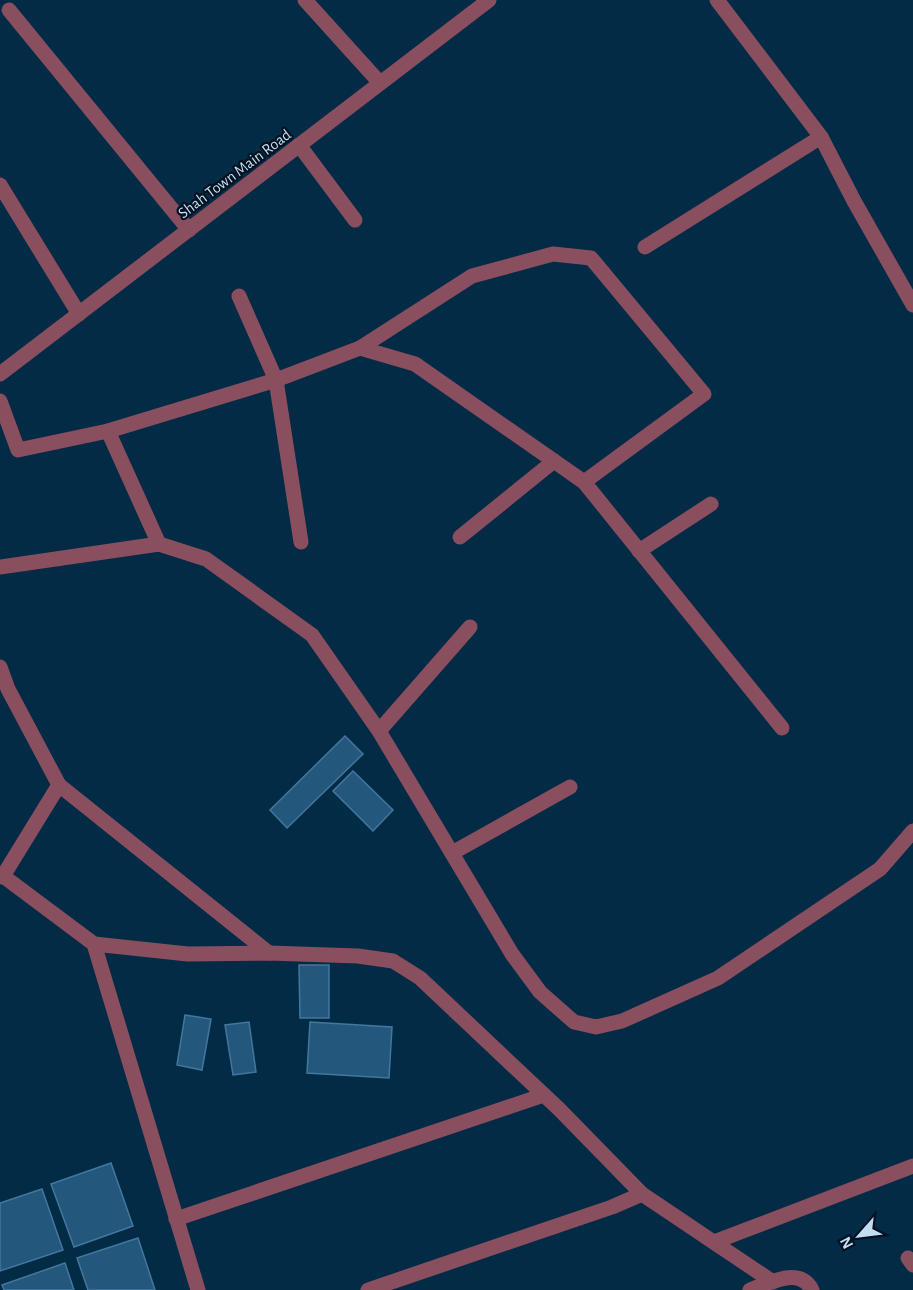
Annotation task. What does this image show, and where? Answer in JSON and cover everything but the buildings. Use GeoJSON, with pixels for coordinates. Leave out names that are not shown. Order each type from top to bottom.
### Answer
{"type":"FeatureCollection","features":[{"type":"Feature","properties":{"kind":"street"},"geometry":{"type":"LineString","coordinates":[[305,0],[380,83]]}},
{"type":"Feature","properties":{"kind":"street"},"geometry":{"type":"LineString","coordinates":[[717,0],[821,137],[913,305]]}},
{"type":"Feature","properties":{"kind":"street","name":"Shah Town Main Road"},"geometry":{"type":"LineString","coordinates":[[0,374],[380,83],[482,2]]}},
{"type":"Feature","properties":{"kind":"street"},"geometry":{"type":"LineString","coordinates":[[9,10],[189,230]]}},
{"type":"Feature","properties":{"kind":"street"},"geometry":{"type":"LineString","coordinates":[[645,247],[821,137]]}},
{"type":"Feature","properties":{"kind":"street"},"geometry":{"type":"LineString","coordinates":[[299,145],[355,220]]}},
{"type":"Feature","properties":{"kind":"street"},"geometry":{"type":"LineString","coordinates":[[0,186],[79,314]]}},
{"type":"Feature","properties":{"kind":"street"},"geometry":{"type":"LineString","coordinates":[[0,401],[18,450],[108,431],[276,380],[360,348],[472,276],[553,254],[591,258],[704,394],[584,482]]}},
{"type":"Feature","properties":{"kind":"street"},"geometry":{"type":"LineString","coordinates":[[239,296],[276,380],[301,542]]}},
{"type":"Feature","properties":{"kind":"street"},"geometry":{"type":"LineString","coordinates":[[360,348],[415,364],[584,482],[782,728]]}},
{"type":"Feature","properties":{"kind":"street"},"geometry":{"type":"LineString","coordinates":[[108,431],[159,544]]}},
{"type":"Feature","properties":{"kind":"street"},"geometry":{"type":"LineString","coordinates":[[460,537],[554,461]]}},
{"type":"Feature","properties":{"kind":"street"},"geometry":{"type":"LineString","coordinates":[[639,551],[711,504]]}},
{"type":"Feature","properties":{"kind":"street"},"geometry":{"type":"LineString","coordinates":[[0,567],[159,544],[206,559],[312,635],[379,731],[512,954],[540,992],[574,1022],[596,1028],[622,1021],[718,978],[880,869],[913,831]]}},
{"type":"Feature","properties":{"kind":"street"},"geometry":{"type":"LineString","coordinates":[[379,731],[470,627]]}},
{"type":"Feature","properties":{"kind":"street"},"geometry":{"type":"LineString","coordinates":[[0,668],[8,689],[59,785],[269,953]]}},
{"type":"Feature","properties":{"kind":"street"},"geometry":{"type":"LineString","coordinates":[[59,785],[2,877],[94,944],[188,954],[269,953],[358,956],[393,961],[420,978],[544,1095],[642,1194],[773,1282]]}},
{"type":"Feature","properties":{"kind":"street"},"geometry":{"type":"LineString","coordinates":[[452,853],[570,787]]}},
{"type":"Feature","properties":{"kind":"street"},"geometry":{"type":"LineString","coordinates":[[94,944],[198,1290]]}},
{"type":"Feature","properties":{"kind":"street"},"geometry":{"type":"LineString","coordinates":[[176,1219],[544,1095]]}},
{"type":"Feature","properties":{"kind":"street"},"geometry":{"type":"LineString","coordinates":[[714,1242],[913,1166]]}},
{"type":"Feature","properties":{"kind":"street"},"geometry":{"type":"LineString","coordinates":[[368,1290],[612,1207],[642,1194]]}},
{"type":"Feature","properties":{"kind":"street"},"geometry":{"type":"LineString","coordinates":[[750,1290],[792,1276],[808,1282],[812,1290]]}}]}
